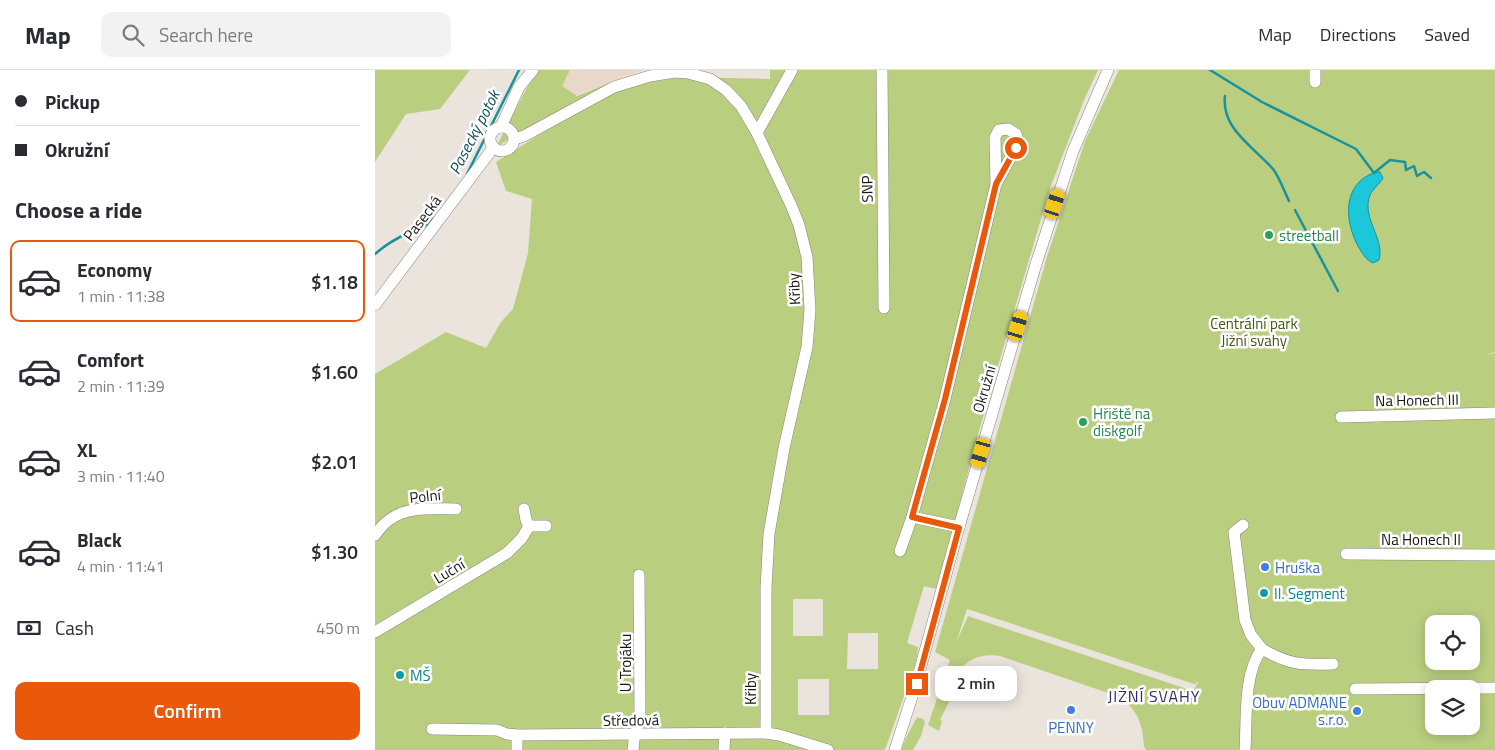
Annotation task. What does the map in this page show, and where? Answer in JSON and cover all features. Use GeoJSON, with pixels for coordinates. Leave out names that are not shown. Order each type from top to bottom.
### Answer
{"type":"FeatureCollection","features":[{"type":"Feature","properties":{"kind":"street","name":"Pasecká"},"geometry":{"type":"LineString","coordinates":[[375,305],[493,148],[490,136],[494,130],[501,127],[519,87],[533,70]]}},
{"type":"Feature","properties":{"kind":"street"},"geometry":{"type":"LineString","coordinates":[[757,133],[792,70]]}},
{"type":"Feature","properties":{"kind":"street","name":"SNP"},"geometry":{"type":"LineString","coordinates":[[882,70],[883,308]]}},
{"type":"Feature","properties":{"kind":"street","name":"Křiby"},"geometry":{"type":"LineString","coordinates":[[514,139],[524,136],[614,87],[650,76],[675,72],[694,74],[710,79],[726,90],[741,106],[757,133],[791,205],[799,225],[807,257],[810,310],[807,347],[773,504],[769,534],[766,594],[766,733]]}},
{"type":"Feature","properties":{"kind":"street","name":"Okružní"},"geometry":{"type":"LineString","coordinates":[[895,750],[917,684],[959,528],[1050,221],[1073,151],[1107,72]]}},
{"type":"Feature","properties":{"kind":"street"},"geometry":{"type":"LineString","coordinates":[[493,148],[505,151],[512,147],[514,139],[512,131],[501,127]]}},
{"type":"Feature","properties":{"kind":"street"},"geometry":{"type":"LineString","coordinates":[[901,550],[945,399],[996,184]]}},
{"type":"Feature","properties":{"kind":"street","name":"Na Honech III"},"geometry":{"type":"LineString","coordinates":[[1341,417],[1495,414]]}},
{"type":"Feature","properties":{"kind":"street","name":"Polní"},"geometry":{"type":"LineString","coordinates":[[375,535],[387,521],[399,515],[425,509],[456,509]]}},
{"type":"Feature","properties":{"kind":"street"},"geometry":{"type":"LineString","coordinates":[[525,509],[526,520],[529,526],[546,526]]}},
{"type":"Feature","properties":{"kind":"street"},"geometry":{"type":"LineString","coordinates":[[912,517],[959,528]]}},
{"type":"Feature","properties":{"kind":"street"},"geometry":{"type":"LineString","coordinates":[[1243,525],[1234,532],[1247,628],[1262,649],[1279,659],[1293,663],[1333,664]]}},
{"type":"Feature","properties":{"kind":"street","name":"Luční"},"geometry":{"type":"LineString","coordinates":[[375,632],[507,553],[522,538],[529,526]]}},
{"type":"Feature","properties":{"kind":"street","name":"Na Honech II"},"geometry":{"type":"LineString","coordinates":[[1346,554],[1495,555]]}},
{"type":"Feature","properties":{"kind":"street","name":"U Trojáku"},"geometry":{"type":"LineString","coordinates":[[633,750],[640,715],[639,575]]}},
{"type":"Feature","properties":{"kind":"street"},"geometry":{"type":"LineString","coordinates":[[1245,750],[1251,671],[1262,649]]}},
{"type":"Feature","properties":{"kind":"street"},"geometry":{"type":"LineString","coordinates":[[1355,689],[1495,688]]}},
{"type":"Feature","properties":{"kind":"street","name":"Středová"},"geometry":{"type":"LineString","coordinates":[[432,729],[497,730],[517,735],[635,736],[766,733],[779,735],[828,750]]}},
{"type":"Feature","properties":{"kind":"street"},"geometry":{"type":"LineString","coordinates":[[725,734],[725,750]]}},
{"type":"Feature","properties":{"kind":"street"},"geometry":{"type":"LineString","coordinates":[[517,735],[517,750]]}},
{"type":"Feature","properties":{"kind":"shaded area"},"geometry":{"type":"Polygon","coordinates":[[[566,70],[643,70],[576,95],[560,85],[566,70]]]}},
{"type":"Feature","properties":{"kind":"green space"},"geometry":{"type":"Polygon","coordinates":[[[375,70],[470,70],[440,109],[406,114],[375,162],[375,70]]]}},
{"type":"Feature","properties":{"kind":"green space"},"geometry":{"type":"Polygon","coordinates":[[[539,70],[570,70],[562,86],[577,96],[611,82],[496,147],[531,80],[539,70]]]}},
{"type":"Feature","properties":{"kind":"green space"},"geometry":{"type":"Polygon","coordinates":[[[770,70],[1098,70],[1084,100],[1050,188],[979,431],[950,547],[936,589],[924,586],[907,643],[918,647],[917,659],[886,747],[884,750],[375,750],[375,374],[446,332],[486,348],[501,322],[513,309],[528,253],[532,199],[506,191],[496,162],[613,88],[681,77],[770,79],[770,70]],[[793,599],[793,636],[823,636],[823,599],[793,599]],[[848,633],[847,669],[878,669],[878,633],[848,633]],[[798,679],[798,715],[829,715],[829,679],[798,679]]]}},
{"type":"Feature","properties":{"kind":"green space","name":"Centrální park Jižní svahy"},"geometry":{"type":"Polygon","coordinates":[[[1119,70],[1495,70],[1495,352],[1484,355],[1495,353],[1495,750],[1145,750],[1141,725],[1131,707],[1120,697],[993,655],[981,656],[965,664],[956,678],[949,702],[940,720],[942,721],[939,731],[928,725],[950,660],[935,652],[1047,257],[1085,141],[1119,70]],[[967,609],[956,643],[968,616],[1193,691],[1197,685],[967,609]]]}},
{"type":"Feature","properties":{"kind":"green space"},"geometry":{"type":"Polygon","coordinates":[[[917,717],[925,722],[921,736],[913,750],[901,750],[908,734],[917,717]]]}},
{"type":"Feature","properties":{"kind":"water"},"geometry":{"type":"Polygon","coordinates":[[[1380,172],[1383,178],[1370,195],[1368,206],[1380,252],[1379,260],[1373,263],[1363,254],[1353,236],[1350,225],[1349,203],[1357,185],[1365,177],[1380,172]]]}},
{"type":"Feature","properties":{"kind":"waterway","name":"Pasecký potok"},"geometry":{"type":"LineString","coordinates":[[467,174],[519,70]]}},
{"type":"Feature","properties":{"kind":"waterway"},"geometry":{"type":"LineString","coordinates":[[1210,70],[1262,102],[1356,149],[1374,173],[1390,160],[1405,162],[1406,170],[1414,166],[1417,176],[1424,172],[1431,178]]}},
{"type":"Feature","properties":{"kind":"waterway"},"geometry":{"type":"LineString","coordinates":[[1225,96],[1225,108],[1233,128],[1273,169],[1289,201]]}},
{"type":"Feature","properties":{"kind":"waterway"},"geometry":{"type":"LineString","coordinates":[[1295,210],[1338,291]]}},
{"type":"Feature","properties":{"kind":"waterway","name":"Pasecký potok"},"geometry":{"type":"LineString","coordinates":[[375,254],[396,239],[425,226],[434,218]]}},
{"type":"Feature","properties":{"kind":"place","name":"streetball"},"geometry":{"type":"Point","coordinates":[1269,235]}},
{"type":"Feature","properties":{"kind":"place","name":"Hřiště na diskgolf"},"geometry":{"type":"Point","coordinates":[1083,422]}},
{"type":"Feature","properties":{"kind":"place","name":"Hruška"},"geometry":{"type":"Point","coordinates":[1265,567]}},
{"type":"Feature","properties":{"kind":"place","name":"II. Segment"},"geometry":{"type":"Point","coordinates":[1264,593]}},
{"type":"Feature","properties":{"kind":"place","name":"MŠ"},"geometry":{"type":"Point","coordinates":[400,675]}},
{"type":"Feature","properties":{"kind":"place","name":"PENNY"},"geometry":{"type":"Point","coordinates":[1071,710]}},
{"type":"Feature","properties":{"kind":"place","name":"Obuv ADMANE s.r.o."},"geometry":{"type":"Point","coordinates":[1357,711]}},
{"type":"Feature","properties":{"kind":"district","name":"JIŽNÍ SVAHY"},"geometry":{"type":"Point","coordinates":[1154,696]}},
{"type":"Feature","properties":{"kind":"route"},"geometry":{"type":"LineString","coordinates":[[917,684],[959,528],[912,517],[945,399],[996,184],[1016,148]]}}]}
